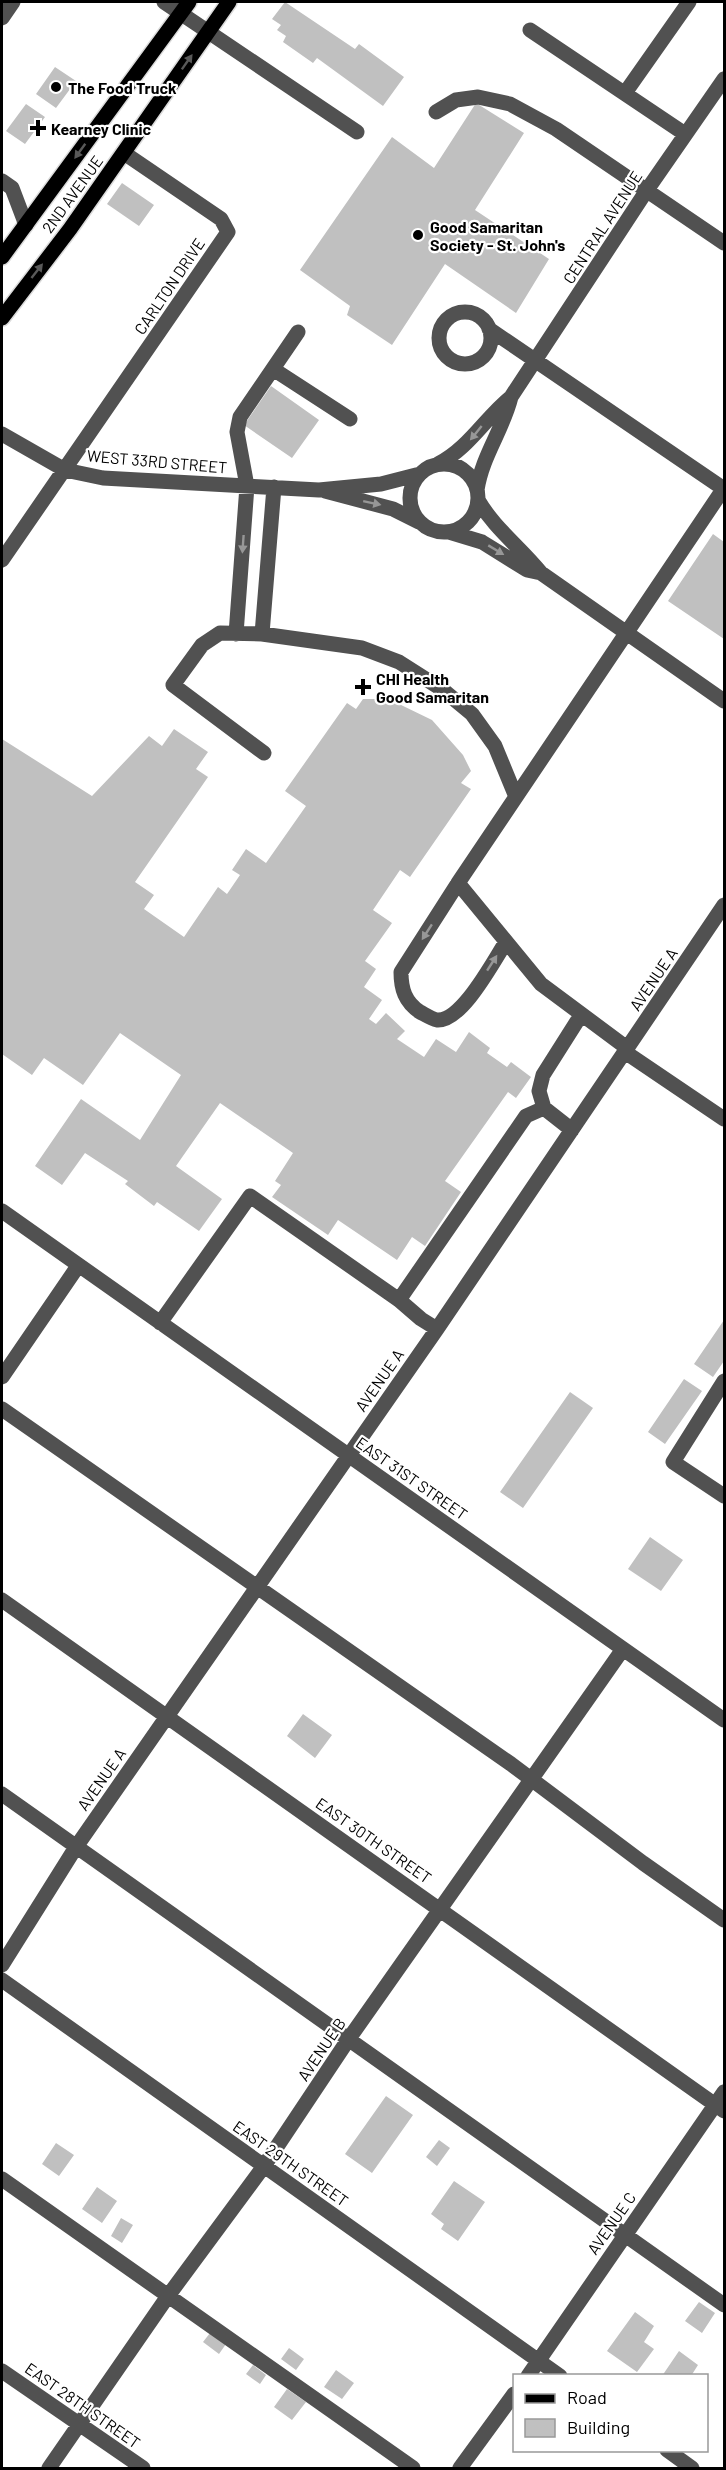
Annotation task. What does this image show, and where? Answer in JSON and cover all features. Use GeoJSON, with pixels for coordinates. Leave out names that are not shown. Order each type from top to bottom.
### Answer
{"type":"FeatureCollection","features":[{"type":"Feature","properties":{"kind":"main road","name":"2ND AVENUE"},"geometry":{"type":"LineString","coordinates":[[2,318],[124,153],[229,2]]}},
{"type":"Feature","properties":{"kind":"main road","name":"2ND AVENUE"},"geometry":{"type":"LineString","coordinates":[[2,257],[185,7]]}},
{"type":"Feature","properties":{"kind":"street"},"geometry":{"type":"LineString","coordinates":[[2,18],[13,2]]}},
{"type":"Feature","properties":{"kind":"street"},"geometry":{"type":"LineString","coordinates":[[164,2],[185,7],[209,31],[357,132]]}},
{"type":"Feature","properties":{"kind":"street"},"geometry":{"type":"LineString","coordinates":[[625,93],[689,2]]}},
{"type":"Feature","properties":{"kind":"street"},"geometry":{"type":"LineString","coordinates":[[530,30],[686,134]]}},
{"type":"Feature","properties":{"kind":"street","name":"CENTRAL AVENUE"},"geometry":{"type":"LineString","coordinates":[[438,464],[462,449],[493,412],[511,397],[536,362],[646,190],[724,79]]}},
{"type":"Feature","properties":{"kind":"street"},"geometry":{"type":"LineString","coordinates":[[436,112],[456,100],[478,97],[510,104],[556,129],[724,243]]}},
{"type":"Feature","properties":{"kind":"street","name":"CARLTON DRIVE"},"geometry":{"type":"LineString","coordinates":[[65,470],[228,232],[221,219],[124,153]]}},
{"type":"Feature","properties":{"kind":"street"},"geometry":{"type":"LineString","coordinates":[[2,180],[12,188],[26,225]]}},
{"type":"Feature","properties":{"kind":"street"},"geometry":{"type":"LineString","coordinates":[[489,329],[724,489],[458,883],[401,972],[401,985],[413,1007],[437,1020],[449,1017],[469,999],[506,942]]}},
{"type":"Feature","properties":{"kind":"street"},"geometry":{"type":"LineString","coordinates":[[236,634],[247,486],[237,432],[240,417],[298,332]]}},
{"type":"Feature","properties":{"kind":"street"},"geometry":{"type":"LineString","coordinates":[[273,369],[350,419]]}},
{"type":"Feature","properties":{"kind":"street","name":"CENTRAL AVENUE"},"geometry":{"type":"LineString","coordinates":[[478,495],[483,460],[505,422],[511,397]]}},
{"type":"Feature","properties":{"kind":"street","name":"WEST 33RD STREET"},"geometry":{"type":"LineString","coordinates":[[2,434],[65,470],[103,478],[320,490],[381,484],[420,474]]}},
{"type":"Feature","properties":{"kind":"street"},"geometry":{"type":"LineString","coordinates":[[541,573],[527,570],[482,542],[449,532],[435,531],[422,525],[413,513],[410,499],[412,485],[420,474],[438,464],[460,468],[471,477],[478,495],[495,524],[525,553],[541,573],[626,635],[724,701]]}},
{"type":"Feature","properties":{"kind":"street"},"geometry":{"type":"LineString","coordinates":[[2,560],[65,470]]}},
{"type":"Feature","properties":{"kind":"street"},"geometry":{"type":"LineString","coordinates":[[262,634],[274,488]]}},
{"type":"Feature","properties":{"kind":"street","name":"WEST 33RD STREET"},"geometry":{"type":"LineString","coordinates":[[320,490],[393,509],[422,525]]}},
{"type":"Feature","properties":{"kind":"street"},"geometry":{"type":"LineString","coordinates":[[449,532],[462,527],[473,518],[478,495]]}},
{"type":"Feature","properties":{"kind":"street"},"geometry":{"type":"LineString","coordinates":[[264,753],[173,685],[202,645],[219,633],[262,634],[362,648],[408,668],[443,690],[472,714],[495,746],[516,797]]}},
{"type":"Feature","properties":{"kind":"street"},"geometry":{"type":"LineString","coordinates":[[458,883],[541,984],[626,1050],[724,1119]]}},
{"type":"Feature","properties":{"kind":"street","name":"AVENUE A"},"geometry":{"type":"LineString","coordinates":[[2,1965],[76,1847],[437,1329],[724,905]]}},
{"type":"Feature","properties":{"kind":"street"},"geometry":{"type":"LineString","coordinates":[[572,1130],[544,1108],[540,1091],[543,1075],[581,1015]]}},
{"type":"Feature","properties":{"kind":"street"},"geometry":{"type":"LineString","coordinates":[[399,1300],[526,1116],[544,1108]]}},
{"type":"Feature","properties":{"kind":"street"},"geometry":{"type":"LineString","coordinates":[[160,1323],[250,1196],[437,1329]]}},
{"type":"Feature","properties":{"kind":"street","name":"EAST 31ST STREET"},"geometry":{"type":"LineString","coordinates":[[2,1211],[724,1720]]}},
{"type":"Feature","properties":{"kind":"street"},"geometry":{"type":"LineString","coordinates":[[2,1377],[78,1266]]}},
{"type":"Feature","properties":{"kind":"street"},"geometry":{"type":"LineString","coordinates":[[724,1381],[673,1462],[724,1496]]}},
{"type":"Feature","properties":{"kind":"street"},"geometry":{"type":"LineString","coordinates":[[2,1409],[531,1780],[642,1863],[724,1920]]}},
{"type":"Feature","properties":{"kind":"street","name":"EAST 30TH STREET"},"geometry":{"type":"LineString","coordinates":[[2,1600],[440,1909],[722,2102]]}},
{"type":"Feature","properties":{"kind":"street","name":"AVENUE B"},"geometry":{"type":"LineString","coordinates":[[48,2469],[168,2296],[264,2166],[348,2040],[623,1649]]}},
{"type":"Feature","properties":{"kind":"street"},"geometry":{"type":"LineString","coordinates":[[2,1794],[724,2305]]}},
{"type":"Feature","properties":{"kind":"street","name":"EAST 29TH STREET"},"geometry":{"type":"LineString","coordinates":[[2,1980],[557,2374]]}},
{"type":"Feature","properties":{"kind":"street","name":"AVENUE C"},"geometry":{"type":"LineString","coordinates":[[529,2374],[624,2235],[722,2102]]}},
{"type":"Feature","properties":{"kind":"street"},"geometry":{"type":"LineString","coordinates":[[2,2179],[413,2469]]}},
{"type":"Feature","properties":{"kind":"street","name":"EAST 28TH STREET"},"geometry":{"type":"LineString","coordinates":[[2,2371],[143,2469]]}},
{"type":"Feature","properties":{"kind":"street"},"geometry":{"type":"LineString","coordinates":[[460,2469],[513,2395]]}},
{"type":"Feature","properties":{"kind":"street"},"geometry":{"type":"LineString","coordinates":[[668,2452],[692,2469]]}},
{"type":"Feature","properties":{"kind":"building"},"geometry":{"type":"Polygon","coordinates":[[[285,2],[355,49],[359,44],[404,77],[383,106],[317,58],[313,63],[283,42],[286,36],[277,30],[281,25],[272,19],[285,2]]]}},
{"type":"Feature","properties":{"kind":"building","name":"The Food Truck"},"geometry":{"type":"Polygon","coordinates":[[[55,67],[76,81],[56,108],[36,94],[55,67]]]}},
{"type":"Feature","properties":{"kind":"building","name":"Good Samaritan Society - St. John's"},"geometry":{"type":"Polygon","coordinates":[[[476,103],[524,133],[475,210],[549,259],[516,313],[445,264],[392,345],[347,315],[350,306],[300,270],[392,137],[434,168],[476,103]]]}},
{"type":"Feature","properties":{"kind":"building"},"geometry":{"type":"Polygon","coordinates":[[[26,104],[45,117],[25,144],[6,131],[26,104]]]}},
{"type":"Feature","properties":{"kind":"building"},"geometry":{"type":"Polygon","coordinates":[[[122,183],[154,205],[139,226],[107,204],[122,183]]]}},
{"type":"Feature","properties":{"kind":"building"},"geometry":{"type":"Polygon","coordinates":[[[271,386],[319,420],[292,458],[244,425],[271,386]]]}},
{"type":"Feature","properties":{"kind":"building"},"geometry":{"type":"Polygon","coordinates":[[[713,534],[724,542],[724,639],[668,601],[713,534]]]}},
{"type":"Feature","properties":{"kind":"building"},"geometry":{"type":"Polygon","coordinates":[[[363,699],[378,699],[399,704],[432,720],[463,755],[471,771],[461,783],[471,789],[410,877],[400,870],[373,910],[392,923],[365,961],[376,969],[364,987],[382,1000],[369,1019],[376,1024],[386,1013],[405,1031],[397,1039],[424,1057],[436,1039],[456,1052],[469,1032],[490,1048],[487,1053],[507,1067],[511,1062],[531,1077],[516,1098],[508,1092],[445,1181],[461,1192],[425,1246],[412,1237],[397,1260],[338,1220],[328,1235],[272,1197],[281,1185],[275,1181],[293,1153],[220,1103],[176,1166],[222,1199],[199,1231],[157,1202],[154,1206],[125,1184],[128,1181],[85,1153],[62,1185],[35,1166],[81,1099],[140,1140],[181,1075],[120,1033],[83,1085],[44,1058],[32,1075],[2,1054],[2,739],[92,796],[149,736],[162,746],[174,729],[208,752],[196,769],[208,777],[135,882],[154,895],[144,909],[184,937],[218,887],[227,894],[240,875],[232,870],[246,849],[266,863],[306,806],[285,791],[347,703],[356,709],[363,699]]]}},
{"type":"Feature","properties":{"kind":"building"},"geometry":{"type":"Polygon","coordinates":[[[724,1320],[724,1361],[713,1377],[694,1364],[724,1320]]]}},
{"type":"Feature","properties":{"kind":"building"},"geometry":{"type":"Polygon","coordinates":[[[684,1379],[702,1391],[665,1444],[648,1432],[684,1379]]]}},
{"type":"Feature","properties":{"kind":"building"},"geometry":{"type":"Polygon","coordinates":[[[570,1392],[593,1408],[523,1508],[500,1492],[570,1392]]]}},
{"type":"Feature","properties":{"kind":"building"},"geometry":{"type":"Polygon","coordinates":[[[650,1537],[683,1560],[661,1591],[628,1569],[650,1537]]]}},
{"type":"Feature","properties":{"kind":"building"},"geometry":{"type":"Polygon","coordinates":[[[303,1714],[332,1735],[315,1758],[287,1736],[303,1714]]]}},
{"type":"Feature","properties":{"kind":"building"},"geometry":{"type":"Polygon","coordinates":[[[386,2096],[413,2115],[372,2173],[345,2154],[386,2096]]]}},
{"type":"Feature","properties":{"kind":"building"},"geometry":{"type":"Polygon","coordinates":[[[439,2140],[450,2148],[437,2166],[426,2157],[439,2140]]]}},
{"type":"Feature","properties":{"kind":"building"},"geometry":{"type":"Polygon","coordinates":[[[56,2143],[74,2155],[59,2176],[42,2164],[56,2143]]]}},
{"type":"Feature","properties":{"kind":"building"},"geometry":{"type":"Polygon","coordinates":[[[454,2181],[485,2202],[458,2241],[441,2229],[444,2224],[431,2214],[454,2181]]]}},
{"type":"Feature","properties":{"kind":"building"},"geometry":{"type":"Polygon","coordinates":[[[97,2187],[117,2201],[102,2223],[82,2209],[97,2187]]]}},
{"type":"Feature","properties":{"kind":"building"},"geometry":{"type":"Polygon","coordinates":[[[121,2218],[133,2225],[122,2243],[111,2236],[121,2218]]]}},
{"type":"Feature","properties":{"kind":"building"},"geometry":{"type":"Polygon","coordinates":[[[699,2302],[715,2313],[702,2333],[685,2321],[699,2302]]]}},
{"type":"Feature","properties":{"kind":"building"},"geometry":{"type":"Polygon","coordinates":[[[635,2312],[654,2326],[644,2342],[654,2349],[637,2372],[607,2351],[635,2312]]]}},
{"type":"Feature","properties":{"kind":"building"},"geometry":{"type":"Polygon","coordinates":[[[210,2333],[226,2344],[219,2354],[203,2342],[210,2333]]]}},
{"type":"Feature","properties":{"kind":"building"},"geometry":{"type":"Polygon","coordinates":[[[289,2348],[304,2359],[296,2370],[281,2359],[289,2348]]]}},
{"type":"Feature","properties":{"kind":"building"},"geometry":{"type":"Polygon","coordinates":[[[679,2351],[698,2365],[692,2374],[663,2374],[679,2351]]]}},
{"type":"Feature","properties":{"kind":"building"},"geometry":{"type":"Polygon","coordinates":[[[253,2365],[266,2375],[260,2384],[246,2374],[253,2365]]]}},
{"type":"Feature","properties":{"kind":"building"},"geometry":{"type":"Polygon","coordinates":[[[336,2370],[354,2383],[342,2399],[324,2387],[336,2370]]]}},
{"type":"Feature","properties":{"kind":"building"},"geometry":{"type":"Polygon","coordinates":[[[287,2389],[306,2402],[292,2420],[274,2407],[287,2389]]]}},
{"type":"Feature","properties":{"kind":"place","name":"The Food Truck"},"geometry":{"type":"Point","coordinates":[56,87]}},
{"type":"Feature","properties":{"kind":"place","name":"Kearney Clinic"},"geometry":{"type":"Point","coordinates":[38,128]}},
{"type":"Feature","properties":{"kind":"place","name":"Good Samaritan Society - St. John's"},"geometry":{"type":"Point","coordinates":[418,235]}},
{"type":"Feature","properties":{"kind":"place","name":"CHI Health Good Samaritan"},"geometry":{"type":"Point","coordinates":[363,687]}}]}
